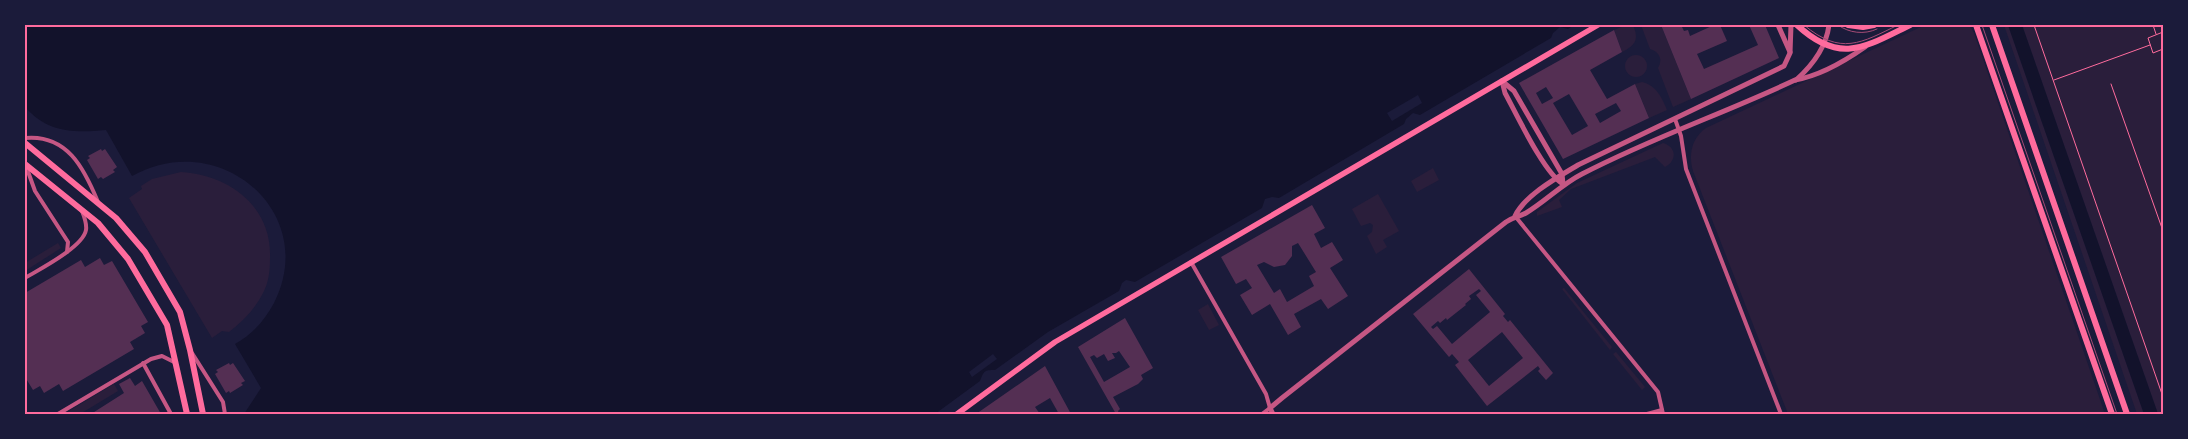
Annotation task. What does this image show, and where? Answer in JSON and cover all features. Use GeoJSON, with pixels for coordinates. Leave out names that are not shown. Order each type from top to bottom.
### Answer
{"type":"FeatureCollection","features":[{"type":"Feature","properties":{"kind":"main road"},"geometry":{"type":"LineString","coordinates":[[957,414],[1055,342],[1598,25]]}},
{"type":"Feature","properties":{"kind":"main road"},"geometry":{"type":"LineString","coordinates":[[1797,25],[1824,44],[1846,50],[1865,47],[1910,25]]}},
{"type":"Feature","properties":{"kind":"main road"},"geometry":{"type":"LineString","coordinates":[[1848,25],[1863,28],[1874,25]]}},
{"type":"Feature","properties":{"kind":"main road"},"geometry":{"type":"LineString","coordinates":[[1976,25],[2112,414]]}},
{"type":"Feature","properties":{"kind":"main road"},"geometry":{"type":"LineString","coordinates":[[1992,25],[2127,414]]}},
{"type":"Feature","properties":{"kind":"main road"},"geometry":{"type":"LineString","coordinates":[[25,143],[128,230],[145,252],[180,312],[203,414]]}},
{"type":"Feature","properties":{"kind":"main road"},"geometry":{"type":"LineString","coordinates":[[25,164],[98,223],[118,246],[145,286],[168,325],[187,414]]}},
{"type":"Feature","properties":{"kind":"street"},"geometry":{"type":"LineString","coordinates":[[1778,25],[1790,53]]}},
{"type":"Feature","properties":{"kind":"street"},"geometry":{"type":"LineString","coordinates":[[1515,216],[1519,206],[1562,174],[1784,66],[1790,53],[1791,25]]}},
{"type":"Feature","properties":{"kind":"street"},"geometry":{"type":"LineString","coordinates":[[1795,80],[1811,65],[1824,44],[1829,25]]}},
{"type":"Feature","properties":{"kind":"street"},"geometry":{"type":"LineString","coordinates":[[1262,414],[1515,216],[1525,214],[1563,184],[1648,142],[1795,80],[1804,78],[1851,56],[1865,47]]}},
{"type":"Feature","properties":{"kind":"street"},"geometry":{"type":"LineString","coordinates":[[1502,81],[1513,88],[1562,174],[1563,184]]}},
{"type":"Feature","properties":{"kind":"street"},"geometry":{"type":"LineString","coordinates":[[1502,81],[1504,93],[1555,179],[1563,184]]}},
{"type":"Feature","properties":{"kind":"street"},"geometry":{"type":"LineString","coordinates":[[1675,119],[1679,130],[1686,169],[1781,414]]}},
{"type":"Feature","properties":{"kind":"street"},"geometry":{"type":"LineString","coordinates":[[25,143],[38,137],[48,139],[69,153],[90,182],[98,204]]}},
{"type":"Feature","properties":{"kind":"street"},"geometry":{"type":"LineString","coordinates":[[25,164],[35,190],[68,242],[67,252]]}},
{"type":"Feature","properties":{"kind":"street"},"geometry":{"type":"LineString","coordinates":[[25,278],[67,252],[86,232],[82,211]]}},
{"type":"Feature","properties":{"kind":"street"},"geometry":{"type":"LineString","coordinates":[[1515,216],[1658,392],[1662,412],[1647,414]]}},
{"type":"Feature","properties":{"kind":"street"},"geometry":{"type":"LineString","coordinates":[[1191,262],[1266,394],[1273,414]]}},
{"type":"Feature","properties":{"kind":"street"},"geometry":{"type":"LineString","coordinates":[[190,350],[223,402],[225,414]]}},
{"type":"Feature","properties":{"kind":"street"},"geometry":{"type":"LineString","coordinates":[[58,414],[151,359],[162,356],[176,363]]}},
{"type":"Feature","properties":{"kind":"street"},"geometry":{"type":"LineString","coordinates":[[143,364],[171,414]]}},
{"type":"Feature","properties":{"kind":"path"},"geometry":{"type":"LineString","coordinates":[[2034,25],[2163,397]]}},
{"type":"Feature","properties":{"kind":"path"},"geometry":{"type":"LineString","coordinates":[[2153,25],[2156,35]]}},
{"type":"Feature","properties":{"kind":"path"},"geometry":{"type":"LineString","coordinates":[[2163,32],[2148,38],[2153,53],[2162,50],[2163,54]]}},
{"type":"Feature","properties":{"kind":"path"},"geometry":{"type":"LineString","coordinates":[[2054,81],[2150,45]]}},
{"type":"Feature","properties":{"kind":"path"},"geometry":{"type":"LineString","coordinates":[[2112,84],[2163,231]]}},
{"type":"Feature","properties":{"kind":"shaded area"},"geometry":{"type":"Polygon","coordinates":[[[25,25],[1574,25],[1568,29],[1560,27],[1553,33],[1551,38],[1420,115],[1413,113],[1406,119],[1404,124],[1279,198],[1265,199],[1262,208],[1135,282],[1126,280],[1122,283],[1119,291],[1048,332],[995,370],[985,372],[980,381],[935,414],[244,414],[261,388],[235,344],[258,326],[274,303],[285,269],[283,238],[272,210],[253,187],[227,171],[197,162],[165,164],[132,176],[106,130],[72,131],[52,126],[34,116],[25,107],[25,25]]]}},
{"type":"Feature","properties":{"kind":"shaded area"},"geometry":{"type":"Polygon","coordinates":[[[1626,25],[1633,25],[1636,38],[1630,47],[1622,52],[1614,30],[1626,25]]]}},
{"type":"Feature","properties":{"kind":"shaded area"},"geometry":{"type":"Polygon","coordinates":[[[1641,25],[1661,25],[1691,99],[1673,107],[1658,68],[1660,57],[1650,49],[1641,25]]]}},
{"type":"Feature","properties":{"kind":"shaded area"},"geometry":{"type":"Polygon","coordinates":[[[1925,25],[1969,25],[1974,33],[2105,414],[1788,414],[1693,171],[1692,147],[1697,137],[1706,128],[1925,25]]]}},
{"type":"Feature","properties":{"kind":"shaded area"},"geometry":{"type":"Polygon","coordinates":[[[2004,25],[2008,25],[2144,414],[2137,414],[2004,25]]]}},
{"type":"Feature","properties":{"kind":"shaded area"},"geometry":{"type":"Polygon","coordinates":[[[2008,25],[2022,25],[2158,414],[2144,414],[2008,25]]]}},
{"type":"Feature","properties":{"kind":"shaded area"},"geometry":{"type":"Polygon","coordinates":[[[2022,25],[2163,25],[2163,414],[2158,414],[2022,25]]]}},
{"type":"Feature","properties":{"kind":"shaded area"},"geometry":{"type":"Polygon","coordinates":[[[1636,55],[1644,58],[1647,66],[1644,74],[1636,77],[1628,74],[1625,66],[1628,58],[1636,55]]]}},
{"type":"Feature","properties":{"kind":"shaded area"},"geometry":{"type":"Polygon","coordinates":[[[1642,82],[1655,89],[1667,110],[1649,118],[1635,84],[1642,82]]]}},
{"type":"Feature","properties":{"kind":"shaded area"},"geometry":{"type":"Polygon","coordinates":[[[1663,143],[1671,148],[1674,154],[1672,161],[1665,167],[1655,157],[1571,189],[1559,200],[1562,207],[1537,216],[1537,212],[1577,183],[1663,143]]]}},
{"type":"Feature","properties":{"kind":"shaded area"},"geometry":{"type":"Polygon","coordinates":[[[1433,168],[1439,180],[1417,192],[1411,181],[1433,168]]]}},
{"type":"Feature","properties":{"kind":"shaded area"},"geometry":{"type":"Polygon","coordinates":[[[181,172],[199,174],[231,187],[255,209],[264,223],[269,239],[269,275],[261,297],[249,314],[234,328],[229,332],[222,331],[212,338],[129,198],[142,189],[141,186],[152,179],[181,172]]]}},
{"type":"Feature","properties":{"kind":"shaded area"},"geometry":{"type":"Polygon","coordinates":[[[1378,194],[1399,231],[1383,240],[1387,247],[1376,254],[1367,236],[1372,232],[1373,225],[1370,223],[1361,226],[1352,209],[1378,194]]]}},
{"type":"Feature","properties":{"kind":"shaded area"},"geometry":{"type":"Polygon","coordinates":[[[58,243],[61,248],[25,271],[25,263],[58,243]]]}},
{"type":"Feature","properties":{"kind":"shaded area"},"geometry":{"type":"Polygon","coordinates":[[[1564,288],[1612,347],[1610,350],[1562,289],[1564,288]]]}},
{"type":"Feature","properties":{"kind":"shaded area"},"geometry":{"type":"Polygon","coordinates":[[[1208,304],[1219,325],[1209,330],[1198,310],[1208,304]]]}},
{"type":"Feature","properties":{"kind":"shaded area"},"geometry":{"type":"Polygon","coordinates":[[[1616,352],[1645,387],[1642,390],[1613,354],[1616,352]]]}},
{"type":"Feature","properties":{"kind":"shaded area"},"geometry":{"type":"Polygon","coordinates":[[[114,384],[118,391],[80,414],[64,414],[114,384]]]}},
{"type":"Feature","properties":{"kind":"pier"},"geometry":{"type":"Polygon","coordinates":[[[1418,95],[1422,103],[1392,121],[1387,113],[1418,95]]]}},
{"type":"Feature","properties":{"kind":"pier"},"geometry":{"type":"Polygon","coordinates":[[[993,354],[997,359],[972,377],[969,372],[993,354]]]}},
{"type":"Feature","properties":{"kind":"building"},"geometry":{"type":"Polygon","coordinates":[[[1661,25],[1681,25],[1684,31],[1688,30],[1690,36],[1714,25],[1720,25],[1727,41],[1697,54],[1704,69],[1758,45],[1749,25],[1765,25],[1779,58],[1691,99],[1661,25]]]}},
{"type":"Feature","properties":{"kind":"building"},"geometry":{"type":"Polygon","coordinates":[[[1614,30],[1622,52],[1590,70],[1607,99],[1635,84],[1649,118],[1563,159],[1519,83],[1614,30]],[[1546,87],[1536,93],[1542,104],[1553,98],[1546,87]],[[1569,94],[1553,103],[1572,135],[1588,126],[1569,94]],[[1616,103],[1595,114],[1600,123],[1621,111],[1616,103]]]}},
{"type":"Feature","properties":{"kind":"building"},"geometry":{"type":"Polygon","coordinates":[[[101,149],[102,151],[105,149],[117,167],[113,170],[115,172],[103,179],[101,177],[98,179],[87,160],[90,158],[88,156],[101,149]]]}},
{"type":"Feature","properties":{"kind":"building"},"geometry":{"type":"Polygon","coordinates":[[[1312,205],[1325,228],[1314,234],[1321,248],[1332,242],[1343,260],[1330,268],[1348,296],[1328,309],[1321,299],[1294,314],[1301,327],[1288,335],[1270,304],[1252,315],[1240,295],[1252,288],[1246,279],[1236,284],[1221,257],[1312,205]],[[1298,243],[1292,246],[1292,256],[1285,265],[1274,267],[1264,262],[1257,265],[1274,293],[1280,289],[1287,302],[1314,286],[1309,276],[1316,272],[1298,243]]]}},
{"type":"Feature","properties":{"kind":"building"},"geometry":{"type":"Polygon","coordinates":[[[100,258],[104,265],[112,261],[148,322],[141,326],[145,333],[130,342],[134,349],[63,391],[59,384],[44,393],[40,386],[33,390],[25,377],[25,293],[81,260],[85,267],[100,258]]]}},
{"type":"Feature","properties":{"kind":"building"},"geometry":{"type":"Polygon","coordinates":[[[1469,269],[1505,314],[1503,316],[1508,322],[1510,320],[1553,373],[1546,380],[1538,371],[1540,369],[1538,366],[1487,406],[1455,365],[1459,362],[1452,354],[1449,357],[1413,314],[1469,269]],[[1479,289],[1469,296],[1471,299],[1466,305],[1447,320],[1446,318],[1440,323],[1438,321],[1431,327],[1433,329],[1437,326],[1452,344],[1490,312],[1476,295],[1481,291],[1479,289]],[[1502,332],[1468,360],[1489,386],[1523,358],[1502,332]]]}},
{"type":"Feature","properties":{"kind":"building"},"geometry":{"type":"Polygon","coordinates":[[[1125,318],[1153,368],[1141,375],[1143,379],[1138,384],[1113,397],[1120,409],[1118,411],[1119,414],[1116,414],[1078,347],[1125,318]],[[1119,351],[1112,353],[1115,358],[1108,361],[1104,354],[1097,358],[1094,355],[1090,357],[1104,382],[1130,367],[1119,351]]]}},
{"type":"Feature","properties":{"kind":"building"},"geometry":{"type":"Polygon","coordinates":[[[229,363],[230,365],[233,363],[245,381],[241,383],[243,385],[230,393],[229,391],[226,393],[215,374],[218,372],[216,370],[229,363]]]}},
{"type":"Feature","properties":{"kind":"building"},"geometry":{"type":"Polygon","coordinates":[[[1045,366],[1071,414],[1059,414],[1050,398],[1035,407],[1040,414],[976,414],[1045,366]]]}},
{"type":"Feature","properties":{"kind":"building"},"geometry":{"type":"Polygon","coordinates":[[[130,378],[135,386],[142,381],[161,414],[91,414],[124,393],[119,384],[130,378]]]}},
{"type":"Feature","properties":{"kind":"tram line"},"geometry":{"type":"LineString","coordinates":[[1804,25],[1817,35],[1829,41],[1840,43],[1862,41],[1898,25]]}},
{"type":"Feature","properties":{"kind":"tram line"},"geometry":{"type":"LineString","coordinates":[[1838,25],[1847,30],[1857,32],[1877,29]]}},
{"type":"Feature","properties":{"kind":"tram line"},"geometry":{"type":"LineString","coordinates":[[1982,25],[2117,414]]}}]}
